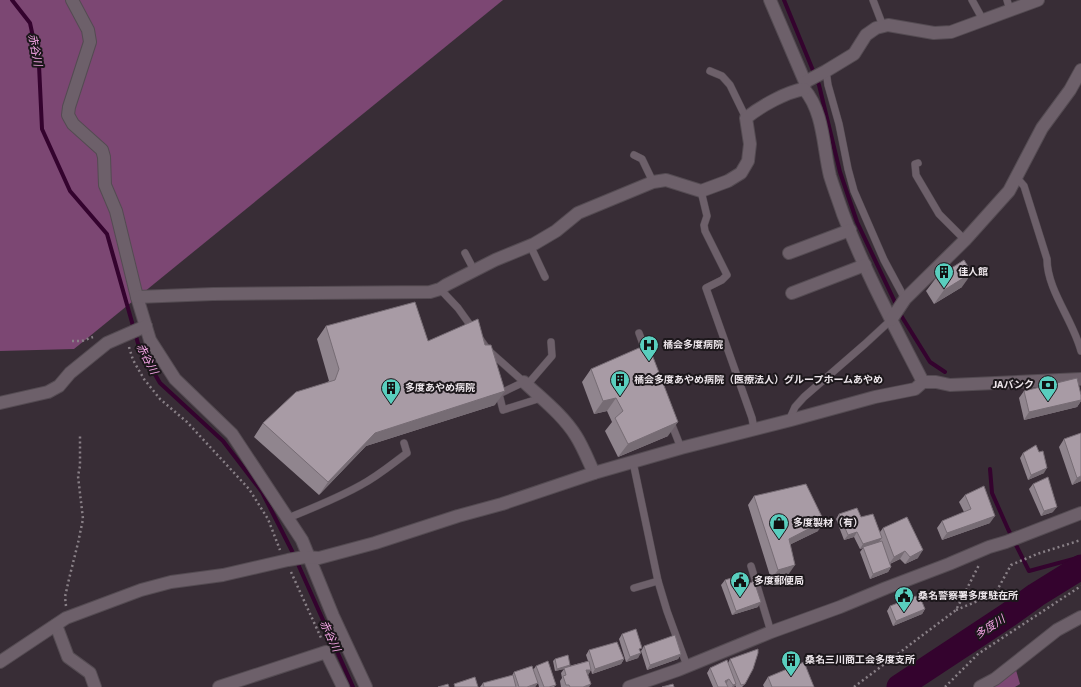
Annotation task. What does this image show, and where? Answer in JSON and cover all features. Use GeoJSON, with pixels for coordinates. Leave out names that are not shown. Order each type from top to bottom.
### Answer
{"type":"FeatureCollection","features":[{"type":"Feature","properties":{"kind":"street"},"geometry":{"type":"LineString","coordinates":[[72,0],[88,30],[90,42],[69,107],[68,115],[72,124],[102,150],[104,157],[104,185],[116,211],[136,297],[150,340],[175,379],[232,434],[302,540],[307,558],[366,687]]}},
{"type":"Feature","properties":{"kind":"street"},"geometry":{"type":"LineString","coordinates":[[770,0],[804,86],[811,97],[820,123],[830,176],[850,230],[891,320],[923,382]]}},
{"type":"Feature","properties":{"kind":"street"},"geometry":{"type":"LineString","coordinates":[[136,297],[213,294],[422,293],[440,289],[446,284],[530,245],[556,231],[578,213],[653,182],[666,180],[701,191],[741,173],[748,161],[750,144],[746,118],[755,110],[804,86],[854,54],[866,35],[876,28],[888,25],[902,26],[934,34],[951,32],[983,20],[1008,5],[1038,0]]}},
{"type":"Feature","properties":{"kind":"street"},"geometry":{"type":"LineString","coordinates":[[891,320],[906,299],[965,240],[1009,192],[1042,128],[1070,90],[1081,70]]}},
{"type":"Feature","properties":{"kind":"street"},"geometry":{"type":"LineString","coordinates":[[789,253],[850,230]]}},
{"type":"Feature","properties":{"kind":"street"},"geometry":{"type":"LineString","coordinates":[[792,293],[865,265]]}},
{"type":"Feature","properties":{"kind":"street"},"geometry":{"type":"LineString","coordinates":[[0,403],[48,392],[59,386],[70,373],[107,344],[146,326]]}},
{"type":"Feature","properties":{"kind":"street"},"geometry":{"type":"LineString","coordinates":[[0,662],[61,622],[141,590],[171,582],[223,575],[287,560],[319,558],[375,543],[458,516],[502,504],[594,473],[681,448],[875,397],[915,389],[923,382],[936,382],[950,385],[1081,379]]}},
{"type":"Feature","properties":{"kind":"street"},"geometry":{"type":"LineString","coordinates":[[525,384],[573,431],[594,473]]}},
{"type":"Feature","properties":{"kind":"street"},"geometry":{"type":"LineString","coordinates":[[629,687],[840,607],[989,547],[1006,542],[1081,513]]}},
{"type":"Feature","properties":{"kind":"street"},"geometry":{"type":"LineString","coordinates":[[980,687],[996,679],[1056,630],[1081,617]]}},
{"type":"Feature","properties":{"kind":"street"},"geometry":{"type":"LineString","coordinates":[[61,622],[68,657],[90,673],[95,687]]}},
{"type":"Feature","properties":{"kind":"street"},"geometry":{"type":"LineString","coordinates":[[219,687],[326,652],[343,687]]}},
{"type":"Feature","properties":{"kind":"lane"},"geometry":{"type":"LineString","coordinates":[[873,0],[883,26]]}},
{"type":"Feature","properties":{"kind":"lane"},"geometry":{"type":"LineString","coordinates":[[972,0],[983,20]]}},
{"type":"Feature","properties":{"kind":"lane"},"geometry":{"type":"LineString","coordinates":[[710,71],[722,76],[730,85],[746,118]]}},
{"type":"Feature","properties":{"kind":"lane"},"geometry":{"type":"LineString","coordinates":[[826,71],[828,85],[839,124],[854,191],[884,260],[906,299]]}},
{"type":"Feature","properties":{"kind":"lane"},"geometry":{"type":"LineString","coordinates":[[634,155],[642,159],[653,182]]}},
{"type":"Feature","properties":{"kind":"lane"},"geometry":{"type":"LineString","coordinates":[[918,163],[915,164],[916,175],[939,214],[965,240]]}},
{"type":"Feature","properties":{"kind":"lane"},"geometry":{"type":"LineString","coordinates":[[1016,178],[1024,186],[1047,259],[1047,268],[1051,282],[1078,338],[1081,351]]}},
{"type":"Feature","properties":{"kind":"lane"},"geometry":{"type":"LineString","coordinates":[[701,191],[708,216],[704,225],[705,231],[727,275],[722,280],[706,288],[752,418],[754,429]]}},
{"type":"Feature","properties":{"kind":"lane"},"geometry":{"type":"LineString","coordinates":[[530,245],[544,277]]}},
{"type":"Feature","properties":{"kind":"lane"},"geometry":{"type":"LineString","coordinates":[[465,253],[474,270]]}},
{"type":"Feature","properties":{"kind":"lane"},"geometry":{"type":"LineString","coordinates":[[440,289],[458,308],[488,350],[525,384]]}},
{"type":"Feature","properties":{"kind":"lane"},"geometry":{"type":"LineString","coordinates":[[791,420],[795,407],[804,397],[891,320]]}},
{"type":"Feature","properties":{"kind":"lane"},"geometry":{"type":"LineString","coordinates":[[639,333],[649,361]]}},
{"type":"Feature","properties":{"kind":"lane"},"geometry":{"type":"LineString","coordinates":[[541,398],[503,410],[499,394],[525,384],[552,356],[551,342]]}},
{"type":"Feature","properties":{"kind":"lane"},"geometry":{"type":"LineString","coordinates":[[667,412],[681,448]]}},
{"type":"Feature","properties":{"kind":"lane"},"geometry":{"type":"LineString","coordinates":[[288,518],[362,485],[381,473],[407,453],[404,442]]}},
{"type":"Feature","properties":{"kind":"lane"},"geometry":{"type":"LineString","coordinates":[[633,462],[658,582],[687,666]]}},
{"type":"Feature","properties":{"kind":"lane"},"geometry":{"type":"LineString","coordinates":[[751,566],[771,632]]}},
{"type":"Feature","properties":{"kind":"lane"},"geometry":{"type":"LineString","coordinates":[[634,588],[658,582]]}},
{"type":"Feature","properties":{"kind":"path"},"geometry":{"type":"LineString","coordinates":[[125,335],[133,360],[144,379],[156,394],[187,422],[249,489],[268,518],[326,647],[326,652]]}},
{"type":"Feature","properties":{"kind":"path"},"geometry":{"type":"LineString","coordinates":[[61,622],[82,518],[78,476],[80,466],[80,436]]}},
{"type":"Feature","properties":{"kind":"path"},"geometry":{"type":"LineString","coordinates":[[854,687],[956,610],[995,594],[1011,565],[1037,554],[1081,540]]}},
{"type":"Feature","properties":{"kind":"path"},"geometry":{"type":"LineString","coordinates":[[956,610],[989,547]]}},
{"type":"Feature","properties":{"kind":"path"},"geometry":{"type":"LineString","coordinates":[[945,687],[978,654],[1081,586]]}},
{"type":"Feature","properties":{"kind":"shaded area"},"geometry":{"type":"Polygon","coordinates":[[[0,0],[503,0],[74,349],[0,351],[0,0]]]}},
{"type":"Feature","properties":{"kind":"shaded area"},"geometry":{"type":"Polygon","coordinates":[[[1016,670],[1020,684],[1015,687],[993,687],[999,684],[1016,670]]]}},
{"type":"Feature","properties":{"kind":"building"},"geometry":{"type":"Polygon","coordinates":[[[964,260],[972,273],[944,290],[936,278],[964,260]]]}},
{"type":"Feature","properties":{"kind":"building","name":"多度あやめ病院"},"geometry":{"type":"Polygon","coordinates":[[[415,302],[428,341],[478,319],[485,345],[491,345],[505,391],[375,433],[328,482],[263,423],[296,392],[335,380],[339,369],[326,326],[415,302]]]}},
{"type":"Feature","properties":{"kind":"building","name":"橘会多度あやめ病院（医療法人）グループホームあやめ"},"geometry":{"type":"Polygon","coordinates":[[[648,344],[678,422],[628,444],[615,418],[623,411],[616,398],[603,401],[591,369],[648,344]]]}},
{"type":"Feature","properties":{"kind":"building","name":"JAバンク"},"geometry":{"type":"Polygon","coordinates":[[[1077,378],[1081,400],[1029,412],[1024,391],[1077,378]]]}},
{"type":"Feature","properties":{"kind":"building"},"geometry":{"type":"Polygon","coordinates":[[[1081,433],[1081,476],[1077,478],[1064,439],[1081,433]]]}},
{"type":"Feature","properties":{"kind":"building"},"geometry":{"type":"Polygon","coordinates":[[[1036,445],[1039,452],[1043,451],[1047,468],[1031,475],[1023,453],[1036,445]]]}},
{"type":"Feature","properties":{"kind":"building"},"geometry":{"type":"Polygon","coordinates":[[[1048,477],[1057,507],[1044,511],[1033,484],[1048,477]]]}},
{"type":"Feature","properties":{"kind":"building","name":"多度製材（有）"},"geometry":{"type":"Polygon","coordinates":[[[806,484],[824,521],[789,539],[795,565],[778,570],[754,496],[806,484]]]}},
{"type":"Feature","properties":{"kind":"building"},"geometry":{"type":"Polygon","coordinates":[[[984,486],[995,516],[947,533],[942,521],[971,509],[965,495],[984,486]]]}},
{"type":"Feature","properties":{"kind":"building"},"geometry":{"type":"Polygon","coordinates":[[[857,508],[861,517],[873,514],[882,538],[863,544],[857,532],[848,535],[839,514],[857,508]]]}},
{"type":"Feature","properties":{"kind":"building"},"geometry":{"type":"Polygon","coordinates":[[[907,517],[923,550],[910,557],[905,551],[894,557],[883,528],[907,517]]]}},
{"type":"Feature","properties":{"kind":"building"},"geometry":{"type":"Polygon","coordinates":[[[882,541],[891,567],[873,574],[863,547],[882,541]]]}},
{"type":"Feature","properties":{"kind":"building","name":"多度郵便局"},"geometry":{"type":"Polygon","coordinates":[[[744,574],[748,584],[754,581],[761,602],[736,611],[725,580],[744,574]]]}},
{"type":"Feature","properties":{"kind":"building","name":"桑名警察署多度駐在所"},"geometry":{"type":"Polygon","coordinates":[[[919,595],[925,609],[896,621],[890,606],[919,595]]]}},
{"type":"Feature","properties":{"kind":"building"},"geometry":{"type":"Polygon","coordinates":[[[636,629],[642,648],[639,649],[641,653],[630,657],[622,634],[636,629]]]}},
{"type":"Feature","properties":{"kind":"building"},"geometry":{"type":"Polygon","coordinates":[[[675,635],[681,654],[650,665],[644,646],[675,635]]]}},
{"type":"Feature","properties":{"kind":"building"},"geometry":{"type":"Polygon","coordinates":[[[617,642],[624,659],[595,669],[589,650],[617,642]]]}},
{"type":"Feature","properties":{"kind":"building"},"geometry":{"type":"Polygon","coordinates":[[[758,649],[753,669],[745,684],[741,685],[730,659],[758,649]]]}},
{"type":"Feature","properties":{"kind":"building"},"geometry":{"type":"Polygon","coordinates":[[[568,655],[570,665],[557,669],[555,659],[568,655]]]}},
{"type":"Feature","properties":{"kind":"building"},"geometry":{"type":"Polygon","coordinates":[[[727,660],[736,684],[733,685],[729,679],[725,681],[728,687],[718,687],[710,668],[727,660]]]}},
{"type":"Feature","properties":{"kind":"building"},"geometry":{"type":"Polygon","coordinates":[[[548,661],[556,685],[544,687],[536,666],[548,661]]]}},
{"type":"Feature","properties":{"kind":"building"},"geometry":{"type":"Polygon","coordinates":[[[589,661],[591,670],[586,670],[591,684],[583,687],[570,687],[569,685],[566,685],[563,676],[566,675],[564,668],[589,661]]]}},
{"type":"Feature","properties":{"kind":"building"},"geometry":{"type":"Polygon","coordinates":[[[804,662],[814,687],[772,687],[768,677],[804,662]]]}},
{"type":"Feature","properties":{"kind":"building"},"geometry":{"type":"Polygon","coordinates":[[[532,666],[538,683],[527,687],[519,687],[514,672],[532,666]]]}},
{"type":"Feature","properties":{"kind":"building"},"geometry":{"type":"Polygon","coordinates":[[[513,675],[516,687],[484,687],[483,683],[513,675]]]}},
{"type":"Feature","properties":{"kind":"building"},"geometry":{"type":"Polygon","coordinates":[[[475,677],[478,687],[455,687],[454,684],[475,677]]]}},
{"type":"Feature","properties":{"kind":"building"},"geometry":{"type":"Polygon","coordinates":[[[448,684],[449,687],[438,687],[448,684]]]}},
{"type":"Feature","properties":{"kind":"building"},"geometry":{"type":"Polygon","coordinates":[[[673,684],[674,687],[662,687],[673,684]]]}},
{"type":"Feature","properties":{"kind":"waterway","name":"赤谷川"},"geometry":{"type":"LineString","coordinates":[[12,0],[30,23],[39,65],[42,129],[70,191],[107,234],[139,347],[160,383],[223,441],[262,492],[293,553],[353,687]]}},
{"type":"Feature","properties":{"kind":"waterway"},"geometry":{"type":"LineString","coordinates":[[784,0],[819,85],[840,172],[857,222],[902,317],[930,362],[945,372]]}},
{"type":"Feature","properties":{"kind":"waterway"},"geometry":{"type":"LineString","coordinates":[[990,469],[992,493],[1029,571],[1081,557]]}},
{"type":"Feature","properties":{"kind":"waterway","name":"多度川"},"geometry":{"type":"LineString","coordinates":[[899,687],[1036,595],[1081,567]]}},
{"type":"Feature","properties":{"kind":"place","name":"佳人館"},"geometry":{"type":"Point","coordinates":[944,289]}},
{"type":"Feature","properties":{"kind":"place","name":"橘会多度病院"},"geometry":{"type":"Point","coordinates":[649,362]}},
{"type":"Feature","properties":{"kind":"place","name":"橘会多度あやめ病院（医療法人）グループホームあやめ"},"geometry":{"type":"Point","coordinates":[620,397]}},
{"type":"Feature","properties":{"kind":"place","name":"JAバンク"},"geometry":{"type":"Point","coordinates":[1048,402]}},
{"type":"Feature","properties":{"kind":"place","name":"多度あやめ病院"},"geometry":{"type":"Point","coordinates":[391,405]}},
{"type":"Feature","properties":{"kind":"place","name":"多度製材（有）"},"geometry":{"type":"Point","coordinates":[779,540]}},
{"type":"Feature","properties":{"kind":"place","name":"多度郵便局"},"geometry":{"type":"Point","coordinates":[740,598]}},
{"type":"Feature","properties":{"kind":"place","name":"桑名警察署多度駐在所"},"geometry":{"type":"Point","coordinates":[904,613]}},
{"type":"Feature","properties":{"kind":"place","name":"桑名三川商工会多度支所"},"geometry":{"type":"Point","coordinates":[791,677]}}]}
